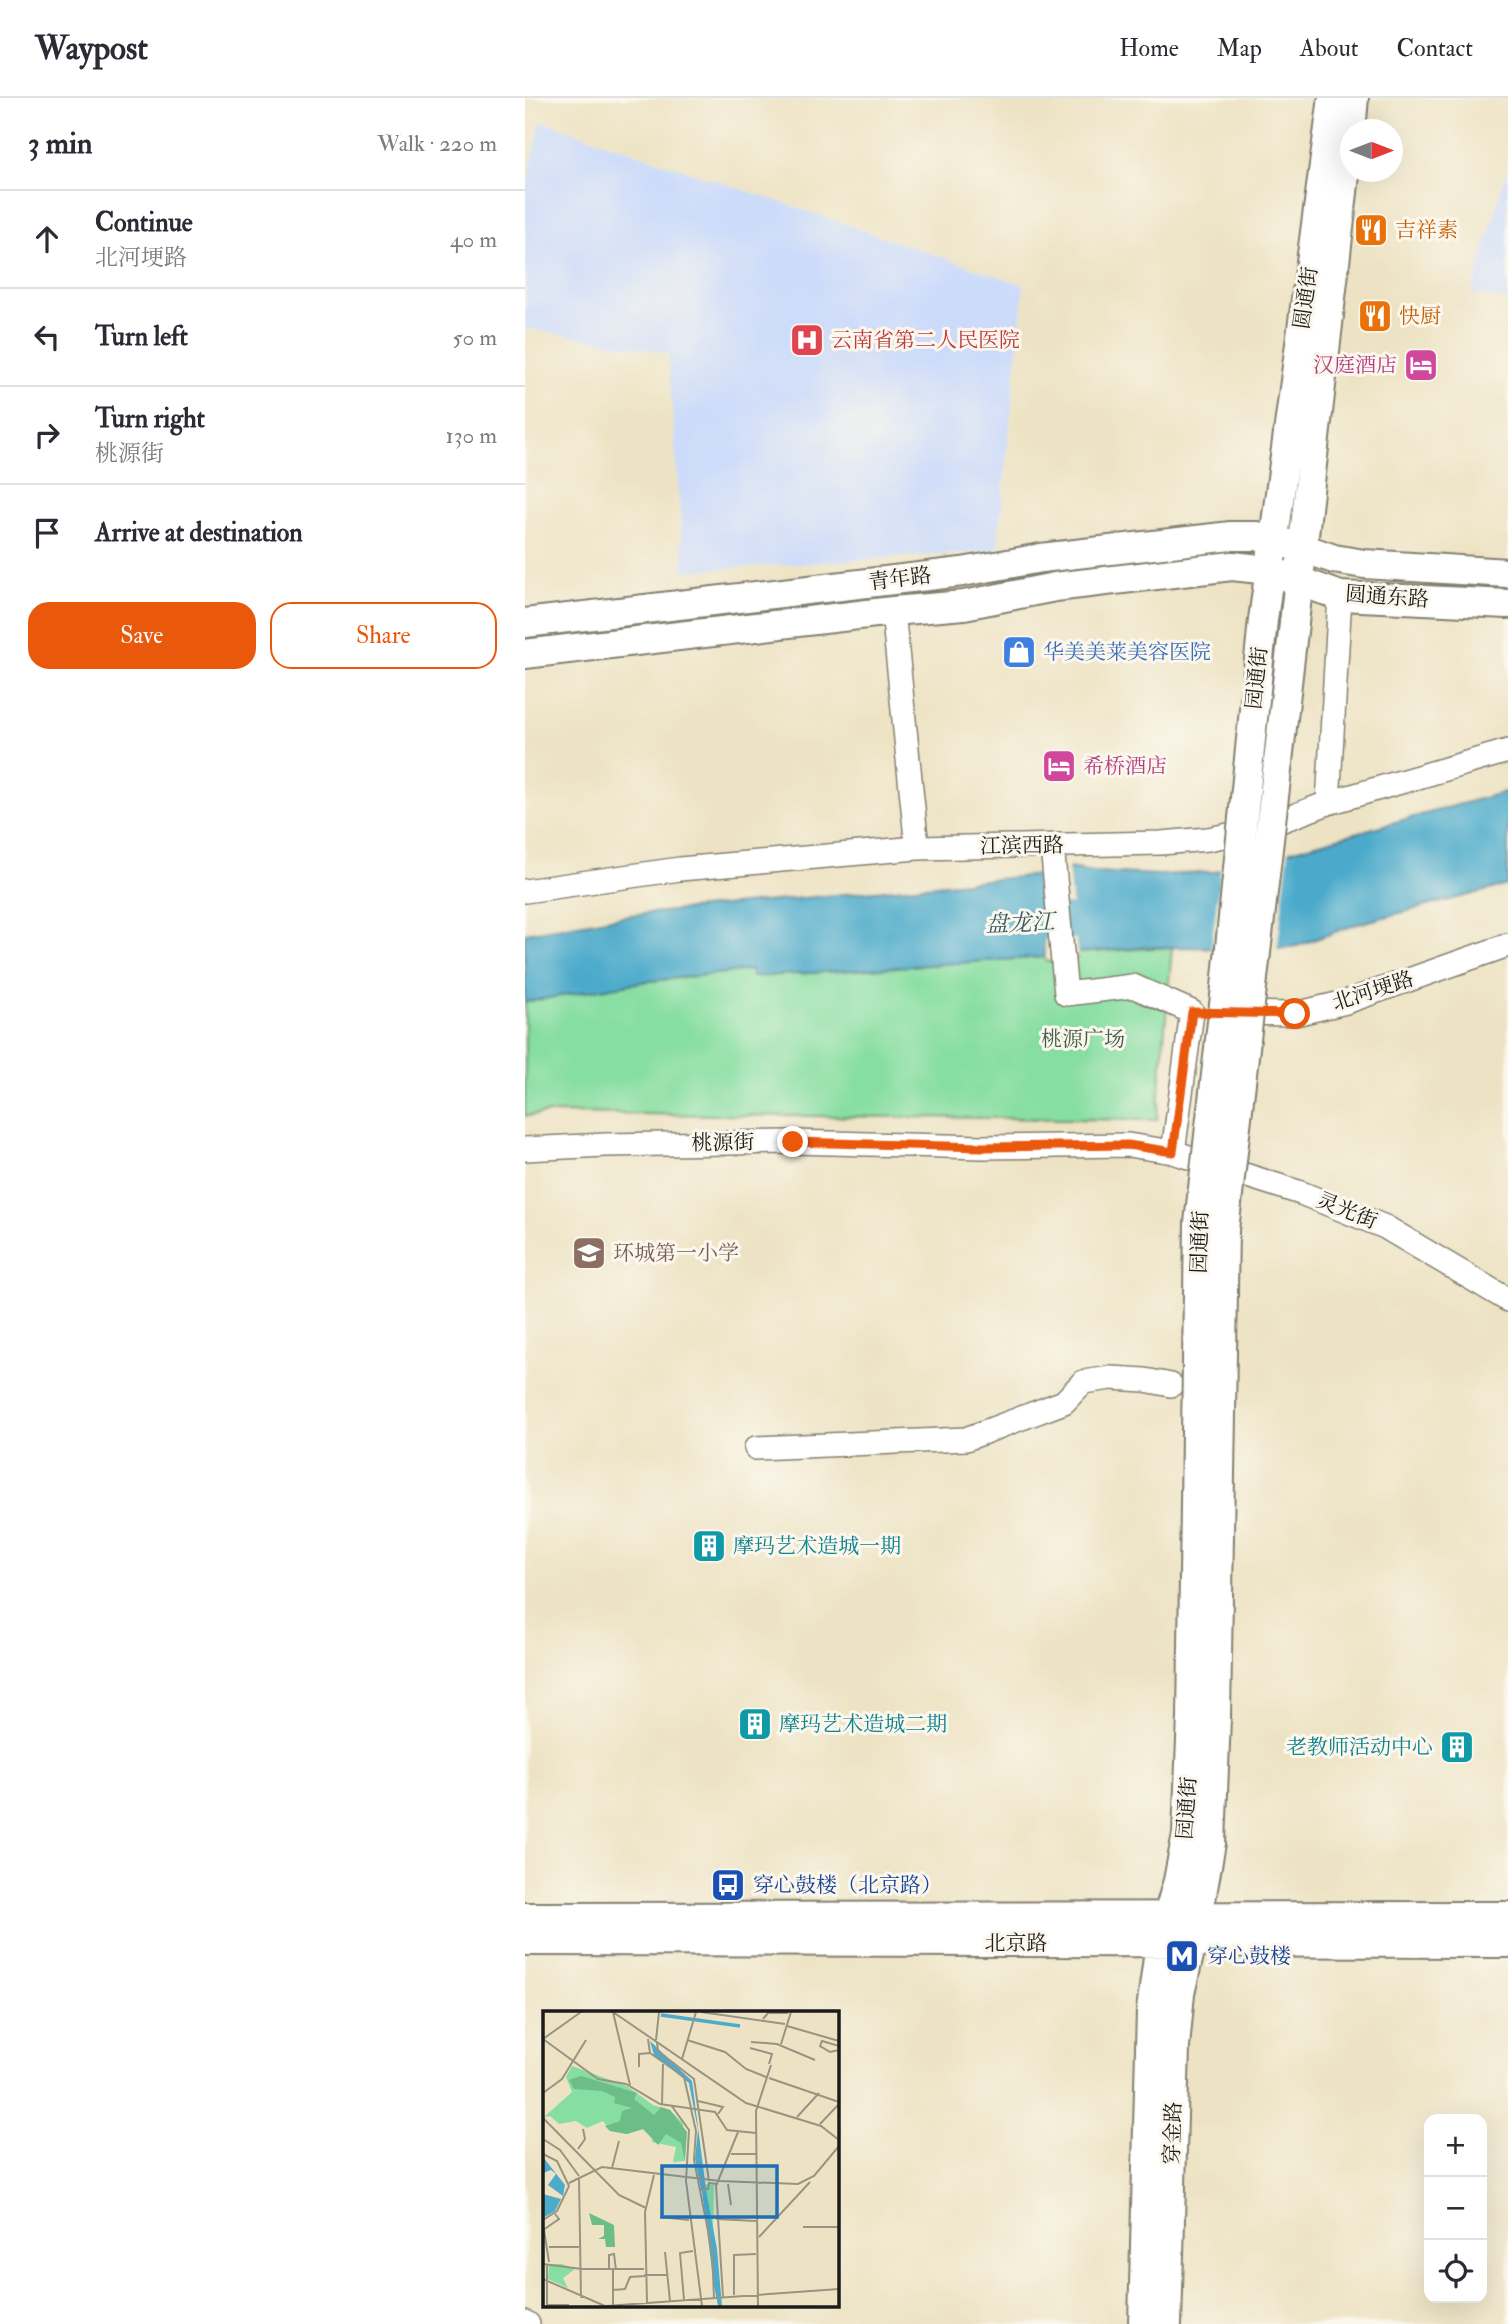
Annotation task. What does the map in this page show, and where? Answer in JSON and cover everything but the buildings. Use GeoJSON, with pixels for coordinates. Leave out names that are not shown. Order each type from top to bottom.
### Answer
{"type":"FeatureCollection","features":[{"type":"Feature","properties":{"kind":"main road","name":"圆通街"},"geometry":{"type":"LineString","coordinates":[[1274,540],[1333,98]]}},
{"type":"Feature","properties":{"kind":"main road","name":"圆通街"},"geometry":{"type":"LineString","coordinates":[[1352,119],[1354,98]]}},
{"type":"Feature","properties":{"kind":"main road","name":"圆通街"},"geometry":{"type":"LineString","coordinates":[[1303,548],[1345,182]]}},
{"type":"Feature","properties":{"kind":"main road","name":"青年路"},"geometry":{"type":"LineString","coordinates":[[525,623],[948,573],[1041,558],[1231,536],[1257,536],[1274,540]]}},
{"type":"Feature","properties":{"kind":"main road","name":"圆通东路"},"geometry":{"type":"LineString","coordinates":[[1274,540],[1334,559],[1364,564],[1508,573]]}},
{"type":"Feature","properties":{"kind":"main road","name":"园通街"},"geometry":{"type":"LineString","coordinates":[[1195,1930],[1211,1843],[1204,1717],[1199,1223],[1263,620],[1274,540]]}},
{"type":"Feature","properties":{"kind":"main road","name":"园通街"},"geometry":{"type":"LineString","coordinates":[[1164,1930],[1187,1834],[1204,1717],[1224,1230],[1303,548]]}},
{"type":"Feature","properties":{"kind":"main road","name":"青年路"},"geometry":{"type":"LineString","coordinates":[[525,654],[964,604],[1055,587],[1232,566],[1269,570]]}},
{"type":"Feature","properties":{"kind":"main road","name":"圆通东路"},"geometry":{"type":"LineString","coordinates":[[1269,570],[1340,596],[1508,604]]}},
{"type":"Feature","properties":{"kind":"main road","name":"北京路"},"geometry":{"type":"LineString","coordinates":[[1195,1930],[1508,1916]]}},
{"type":"Feature","properties":{"kind":"main road","name":"北京路"},"geometry":{"type":"LineString","coordinates":[[525,1917],[1164,1930]]}},
{"type":"Feature","properties":{"kind":"main road","name":"穿金路"},"geometry":{"type":"LineString","coordinates":[[1143,2324],[1151,2010],[1164,1930]]}},
{"type":"Feature","properties":{"kind":"main road","name":"北京路"},"geometry":{"type":"LineString","coordinates":[[525,1941],[1195,1930],[1508,1943]]}},
{"type":"Feature","properties":{"kind":"main road","name":"穿金路"},"geometry":{"type":"LineString","coordinates":[[1167,2324],[1175,2047],[1180,1993],[1195,1930]]}},
{"type":"Feature","properties":{"kind":"street"},"geometry":{"type":"LineString","coordinates":[[1328,803],[1340,596]]}},
{"type":"Feature","properties":{"kind":"street"},"geometry":{"type":"LineString","coordinates":[[893,611],[917,848]]}},
{"type":"Feature","properties":{"kind":"street","name":"江滨西路"},"geometry":{"type":"LineString","coordinates":[[525,891],[680,869],[917,848],[1053,856],[1220,837],[1259,829],[1328,803],[1508,751]]}},
{"type":"Feature","properties":{"kind":"street"},"geometry":{"type":"LineString","coordinates":[[1053,856],[1066,994],[1133,986],[1192,1012],[1173,1152]]}},
{"type":"Feature","properties":{"kind":"street","name":"北河埂路"},"geometry":{"type":"LineString","coordinates":[[1192,1012],[1295,1014],[1346,1002],[1508,945]]}},
{"type":"Feature","properties":{"kind":"street","name":"桃源街"},"geometry":{"type":"LineString","coordinates":[[525,1149],[793,1142],[982,1147],[1128,1145],[1173,1152]]}},
{"type":"Feature","properties":{"kind":"street","name":"灵光街"},"geometry":{"type":"LineString","coordinates":[[1173,1152],[1301,1193],[1385,1227],[1508,1300]]}},
{"type":"Feature","properties":{"kind":"street"},"geometry":{"type":"LineString","coordinates":[[756,1448],[966,1439],[1064,1402],[1083,1382],[1111,1378],[1171,1385]]}},
{"type":"Feature","properties":{"kind":"shaded area","name":"云南省第二人民医院"},"geometry":{"type":"Polygon","coordinates":[[[541,121],[1024,285],[997,551],[684,571],[668,353],[525,328],[525,194],[541,121]]]}},
{"type":"Feature","properties":{"kind":"shaded area"},"geometry":{"type":"Polygon","coordinates":[[[1508,165],[1508,300],[1472,294],[1508,165]]]}},
{"type":"Feature","properties":{"kind":"green space","name":"桃源广场"},"geometry":{"type":"Polygon","coordinates":[[[1172,947],[1157,1120],[549,1113],[525,1116],[525,1002],[641,982],[752,970],[752,977],[1045,957],[1046,962],[1077,959],[1077,953],[1172,947]]]}},
{"type":"Feature","properties":{"kind":"water"},"geometry":{"type":"Polygon","coordinates":[[[1508,791],[1508,885],[1357,924],[1297,946],[1150,947],[1077,953],[1068,868],[1160,875],[1214,872],[1508,791]]]}},
{"type":"Feature","properties":{"kind":"water"},"geometry":{"type":"Polygon","coordinates":[[[1037,875],[1045,957],[752,977],[751,970],[641,982],[525,1002],[525,933],[630,915],[1037,875]]]}},
{"type":"Feature","properties":{"kind":"pier"},"geometry":{"type":"Polygon","coordinates":[[[1289,847],[1277,952],[1211,950],[1221,866],[1289,847]]]}},
{"type":"Feature","properties":{"kind":"pier"},"geometry":{"type":"Polygon","coordinates":[[[1068,866],[1078,957],[1074,954],[1068,866]]]}},
{"type":"Feature","properties":{"kind":"pier"},"geometry":{"type":"Polygon","coordinates":[[[1036,872],[1040,875],[1049,957],[1046,960],[1036,872]]]}},
{"type":"Feature","properties":{"kind":"waterway","name":"盘龙江"},"geometry":{"type":"LineString","coordinates":[[993,924],[1122,920]]}},
{"type":"Feature","properties":{"kind":"place","name":"吉祥素"},"geometry":{"type":"Point","coordinates":[1371,230]}},
{"type":"Feature","properties":{"kind":"place","name":"快厨"},"geometry":{"type":"Point","coordinates":[1375,316]}},
{"type":"Feature","properties":{"kind":"place","name":"云南省第二人民医院"},"geometry":{"type":"Point","coordinates":[807,340]}},
{"type":"Feature","properties":{"kind":"place","name":"汉庭酒店"},"geometry":{"type":"Point","coordinates":[1421,365]}},
{"type":"Feature","properties":{"kind":"place","name":"华美美莱美容医院"},"geometry":{"type":"Point","coordinates":[1019,652]}},
{"type":"Feature","properties":{"kind":"place","name":"希桥酒店"},"geometry":{"type":"Point","coordinates":[1059,766]}},
{"type":"Feature","properties":{"kind":"place","name":"环城第一小学"},"geometry":{"type":"Point","coordinates":[589,1253]}},
{"type":"Feature","properties":{"kind":"place","name":"摩玛艺术造城一期"},"geometry":{"type":"Point","coordinates":[709,1546]}},
{"type":"Feature","properties":{"kind":"place","name":"摩玛艺术造城二期"},"geometry":{"type":"Point","coordinates":[755,1724]}},
{"type":"Feature","properties":{"kind":"place","name":"老教师活动中心"},"geometry":{"type":"Point","coordinates":[1457,1747]}},
{"type":"Feature","properties":{"kind":"place","name":"穿心鼓楼（北京路）"},"geometry":{"type":"Point","coordinates":[728,1885]}},
{"type":"Feature","properties":{"kind":"place","name":"穿心鼓楼"},"geometry":{"type":"Point","coordinates":[1182,1956]}},
{"type":"Feature","properties":{"kind":"route"},"geometry":{"type":"LineString","coordinates":[[793,1142],[982,1147],[1128,1145],[1173,1152],[1192,1012],[1295,1014]]}}]}
